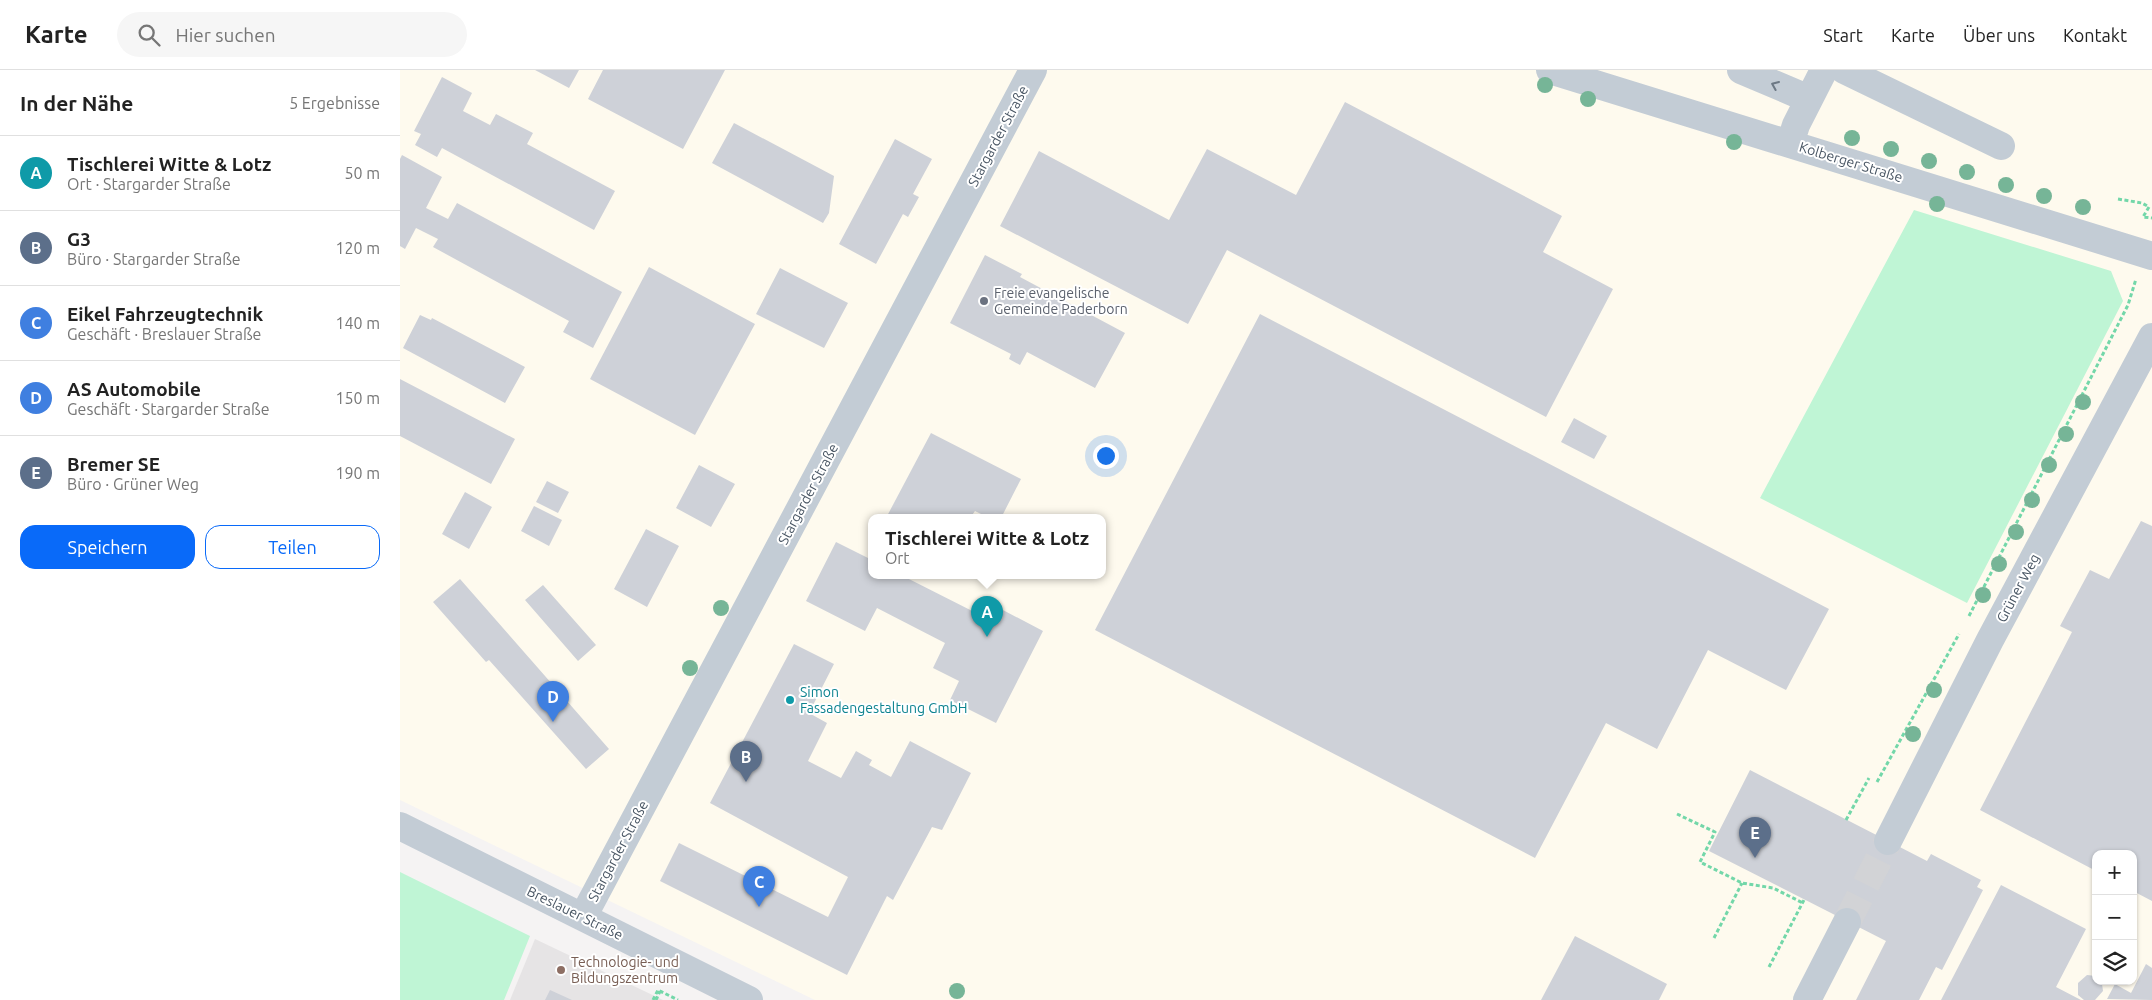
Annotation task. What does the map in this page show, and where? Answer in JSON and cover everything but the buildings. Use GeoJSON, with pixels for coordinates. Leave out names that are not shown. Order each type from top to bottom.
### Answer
{"type":"FeatureCollection","features":[{"type":"Feature","properties":{"kind":"street","name":"Stargarder Straße"},"geometry":{"type":"LineString","coordinates":[[584,917],[1033,70]]}},
{"type":"Feature","properties":{"kind":"street","name":"Kolberger Straße"},"geometry":{"type":"LineString","coordinates":[[1550,70],[2148,255]]}},
{"type":"Feature","properties":{"kind":"street"},"geometry":{"type":"LineString","coordinates":[[1741,70],[1809,100]]}},
{"type":"Feature","properties":{"kind":"street"},"geometry":{"type":"LineString","coordinates":[[1790,144],[1796,125],[1824,70]]}},
{"type":"Feature","properties":{"kind":"street"},"geometry":{"type":"LineString","coordinates":[[1844,70],[2000,146]]}},
{"type":"Feature","properties":{"kind":"street","name":"Grüner Weg"},"geometry":{"type":"LineString","coordinates":[[1888,841],[1990,640],[2152,337]]}},
{"type":"Feature","properties":{"kind":"street","name":"Breslauer Straße"},"geometry":{"type":"LineString","coordinates":[[400,826],[584,917],[719,993],[749,1000]]}},
{"type":"Feature","properties":{"kind":"street"},"geometry":{"type":"LineString","coordinates":[[1807,1000],[1847,922]]}},
{"type":"Feature","properties":{"kind":"path"},"geometry":{"type":"LineString","coordinates":[[2118,199],[2142,203],[2149,207],[2143,217],[2152,218]]}},
{"type":"Feature","properties":{"kind":"path"},"geometry":{"type":"LineString","coordinates":[[1966,622],[2128,304],[2148,255]]}},
{"type":"Feature","properties":{"kind":"path"},"geometry":{"type":"LineString","coordinates":[[1877,782],[1961,631]]}},
{"type":"Feature","properties":{"kind":"path"},"geometry":{"type":"LineString","coordinates":[[1846,820],[1869,778]]}},
{"type":"Feature","properties":{"kind":"path"},"geometry":{"type":"LineString","coordinates":[[1677,814],[1715,832],[1700,862],[1742,883],[1773,888],[1804,901],[1769,967]]}},
{"type":"Feature","properties":{"kind":"path"},"geometry":{"type":"LineString","coordinates":[[1714,938],[1742,883]]}},
{"type":"Feature","properties":{"kind":"path"},"geometry":{"type":"LineString","coordinates":[[655,1000],[660,991],[678,1000]]}},
{"type":"Feature","properties":{"kind":"shaded area"},"geometry":{"type":"Polygon","coordinates":[[[400,70],[2152,70],[2152,1000],[815,1000],[400,800],[400,70]]]}},
{"type":"Feature","properties":{"kind":"shaded area","name":"Technologie- und Bildungszentrum"},"geometry":{"type":"Polygon","coordinates":[[[535,939],[663,1000],[510,1000],[535,939]]]}},
{"type":"Feature","properties":{"kind":"green space"},"geometry":{"type":"Polygon","coordinates":[[[1914,210],[2111,271],[2123,301],[1967,603],[1760,498],[1914,210]]]}},
{"type":"Feature","properties":{"kind":"green space"},"geometry":{"type":"Polygon","coordinates":[[[400,872],[530,936],[504,1000],[400,1000],[400,872]]]}},
{"type":"Feature","properties":{"kind":"tunnel"},"geometry":{"type":"LineString","coordinates":[[1847,922],[1888,841]]}},
{"type":"Feature","properties":{"kind":"place","name":"Freie evangelische Gemeinde Paderborn"},"geometry":{"type":"Point","coordinates":[984,301]}},
{"type":"Feature","properties":{"kind":"place","name":"Tischlerei Witte & Lotz"},"geometry":{"type":"Point","coordinates":[987,637]}},
{"type":"Feature","properties":{"kind":"place","name":"Simon Fassadengestaltung GmbH"},"geometry":{"type":"Point","coordinates":[790,700]}},
{"type":"Feature","properties":{"kind":"place","name":"AS Automobile"},"geometry":{"type":"Point","coordinates":[553,722]}},
{"type":"Feature","properties":{"kind":"place","name":"G3"},"geometry":{"type":"Point","coordinates":[746,782]}},
{"type":"Feature","properties":{"kind":"place","name":"Bremer SE"},"geometry":{"type":"Point","coordinates":[1755,858]}},
{"type":"Feature","properties":{"kind":"place","name":"Eikel Fahrzeugtechnik"},"geometry":{"type":"Point","coordinates":[759,907]}},
{"type":"Feature","properties":{"kind":"place","name":"Technologie- und Bildungszentrum"},"geometry":{"type":"Point","coordinates":[561,970]}}]}
